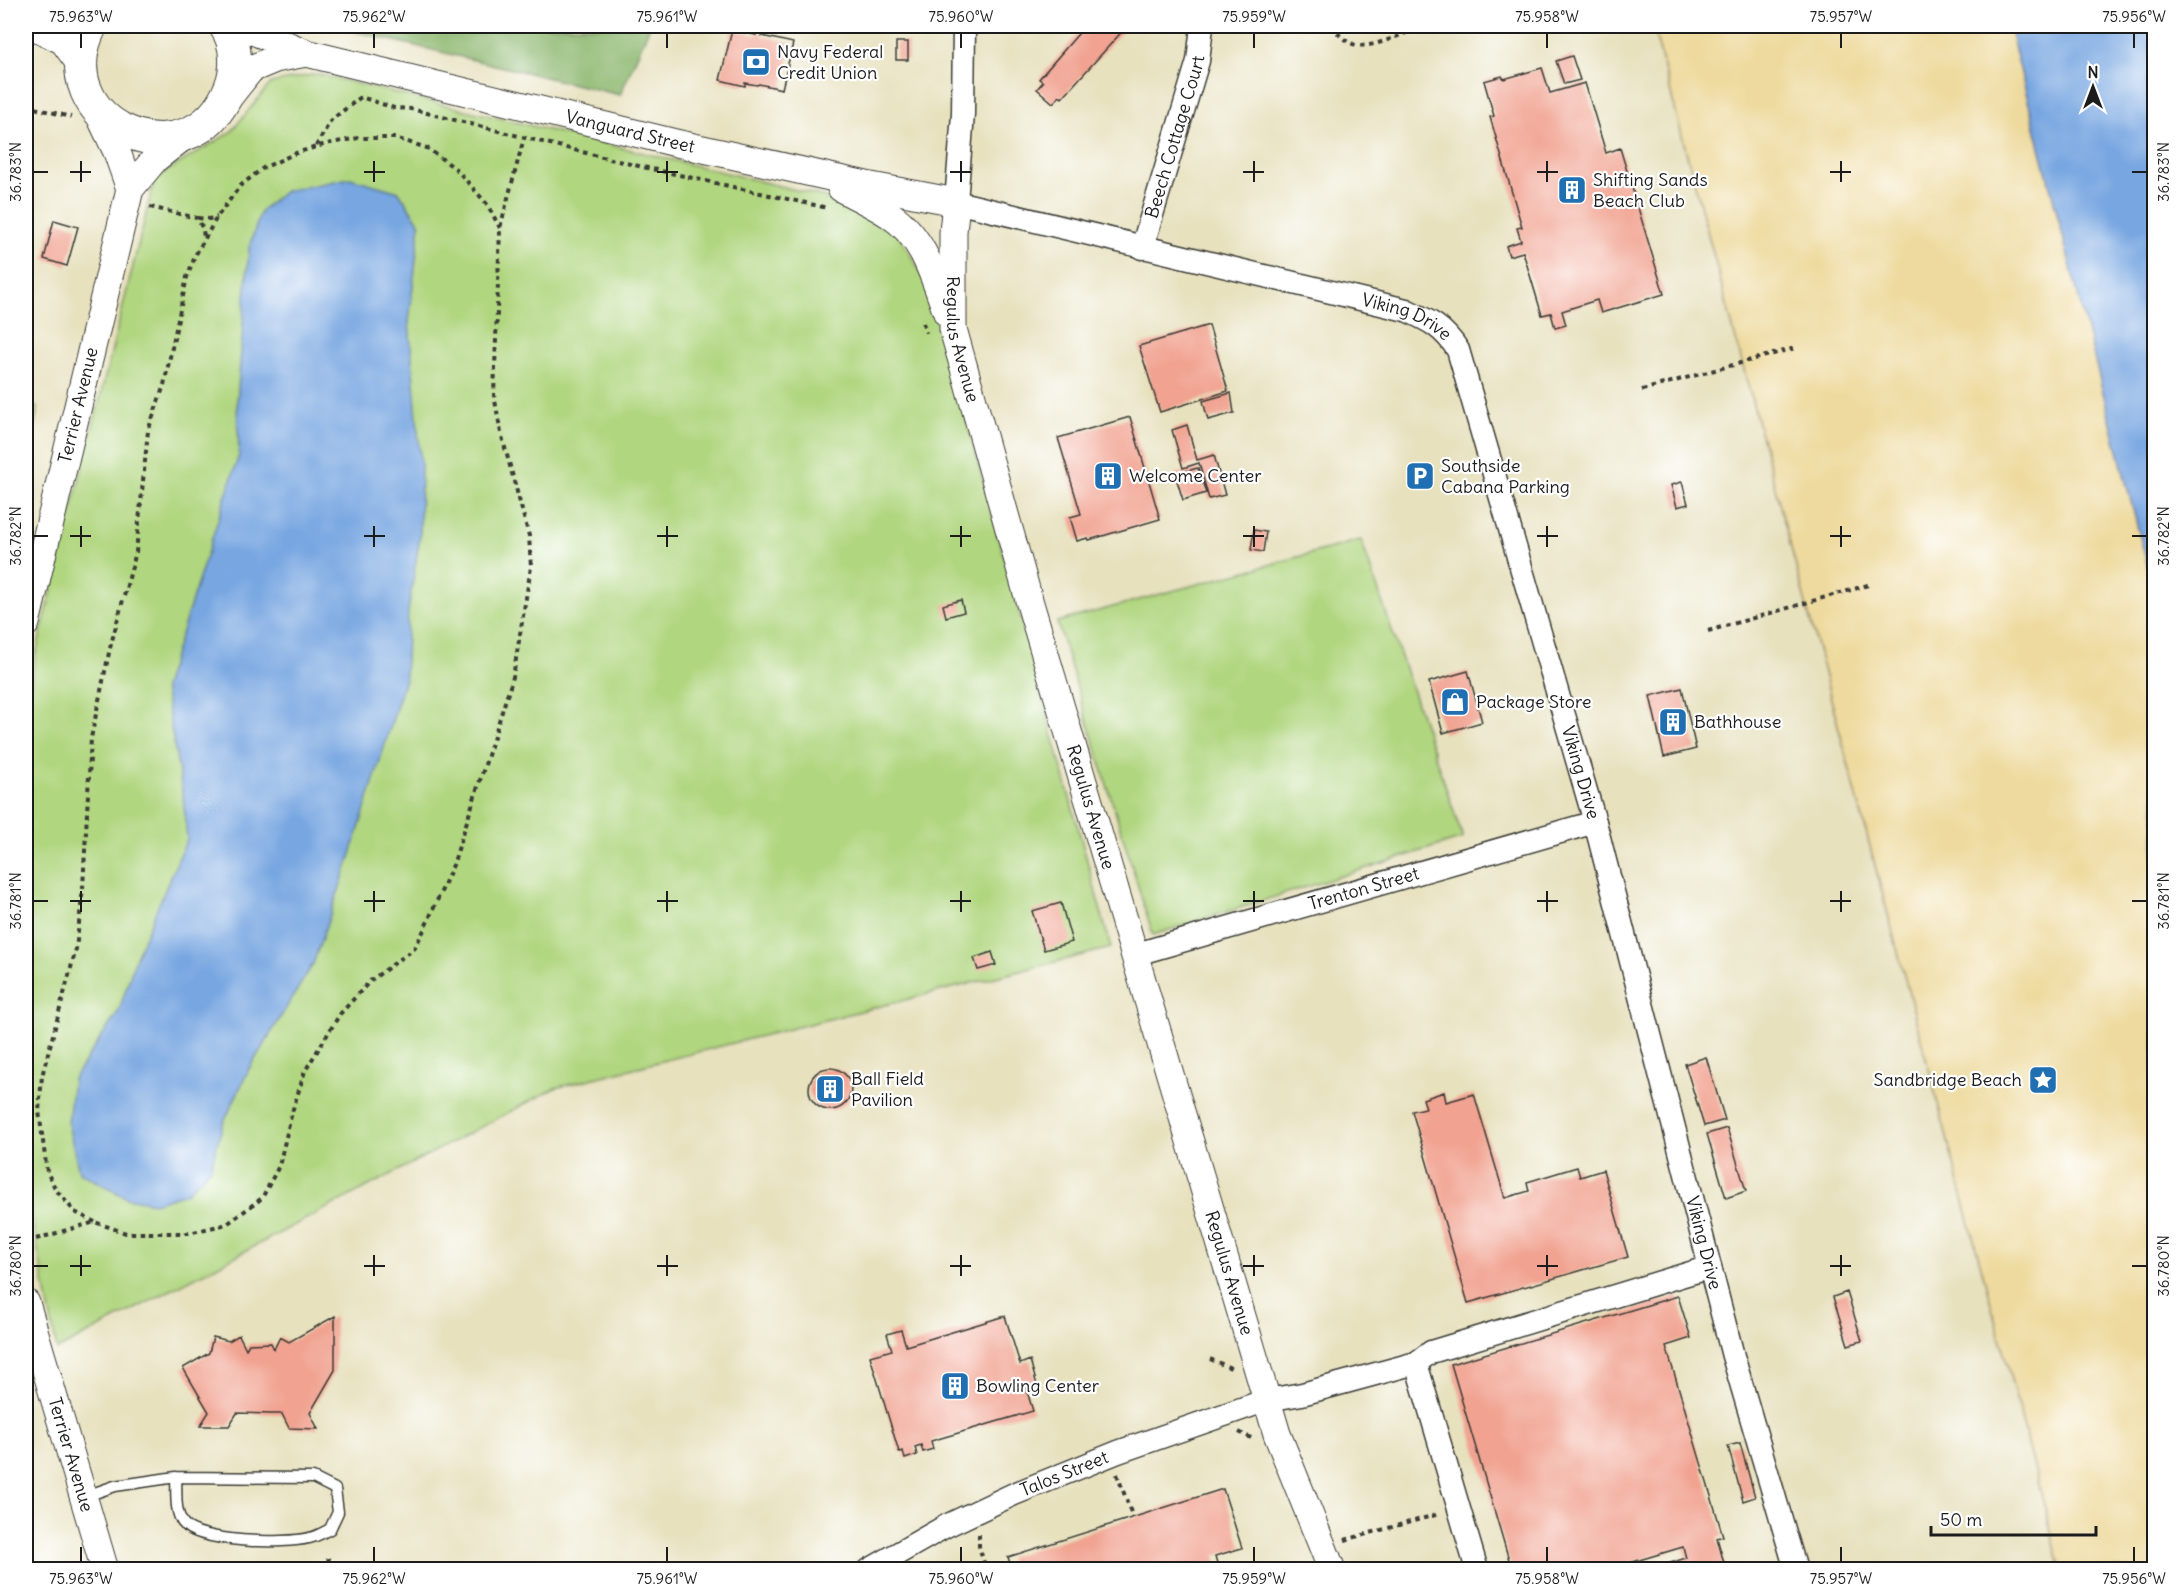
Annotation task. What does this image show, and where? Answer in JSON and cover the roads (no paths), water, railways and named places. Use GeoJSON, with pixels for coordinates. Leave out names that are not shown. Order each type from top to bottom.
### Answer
{"type":"FeatureCollection","features":[{"type":"Feature","properties":{"kind":"main road"},"geometry":{"type":"LineString","coordinates":[[39,26],[65,39],[81,61]]}},
{"type":"Feature","properties":{"kind":"main road"},"geometry":{"type":"LineString","coordinates":[[91,26],[84,38],[81,61],[85,87],[97,110],[115,127],[139,137],[164,139],[188,133],[209,120],[225,102],[234,79],[235,55],[229,31],[225,26]]}},
{"type":"Feature","properties":{"kind":"street","name":"Vanguard Street"},"geometry":{"type":"LineString","coordinates":[[241,26],[306,53],[676,143],[956,202]]}},
{"type":"Feature","properties":{"kind":"street","name":"Regulus Avenue"},"geometry":{"type":"LineString","coordinates":[[964,26],[963,114],[953,232],[953,329],[1029,600],[1133,955],[1277,1434],[1332,1569]]}},
{"type":"Feature","properties":{"kind":"street","name":"Beech Cottage Court"},"geometry":{"type":"LineString","coordinates":[[1142,248],[1198,61],[1202,26]]}},
{"type":"Feature","properties":{"kind":"street","name":"Vanguard Street"},"geometry":{"type":"LineString","coordinates":[[225,102],[251,69],[275,59],[306,53]]}},
{"type":"Feature","properties":{"kind":"street"},"geometry":{"type":"LineString","coordinates":[[97,110],[135,197]]}},
{"type":"Feature","properties":{"kind":"street","name":"Terrier Avenue"},"geometry":{"type":"LineString","coordinates":[[26,623],[135,197],[155,159],[188,133]]}},
{"type":"Feature","properties":{"kind":"street"},"geometry":{"type":"LineString","coordinates":[[817,174],[891,216],[910,232],[926,255],[953,329]]}},
{"type":"Feature","properties":{"kind":"street","name":"Viking Drive"},"geometry":{"type":"LineString","coordinates":[[956,202],[1406,310],[1432,322],[1448,335],[1458,351],[1594,822],[1733,1356],[1796,1569]]}},
{"type":"Feature","properties":{"kind":"street","name":"Trenton Street"},"geometry":{"type":"LineString","coordinates":[[1133,955],[1594,822]]}},
{"type":"Feature","properties":{"kind":"street","name":"Talos Street"},"geometry":{"type":"LineString","coordinates":[[869,1569],[946,1526],[1014,1494],[1119,1452],[1267,1400],[1302,1394],[1416,1363],[1431,1352],[1710,1267]]}},
{"type":"Feature","properties":{"kind":"street","name":"Terrier Avenue"},"geometry":{"type":"LineString","coordinates":[[26,1303],[105,1569]]}},
{"type":"Feature","properties":{"kind":"street"},"geometry":{"type":"LineString","coordinates":[[1416,1363],[1478,1569]]}},
{"type":"Feature","properties":{"kind":"lane"},"geometry":{"type":"LineString","coordinates":[[83,1497],[115,1486],[176,1477],[313,1478],[335,1489],[338,1512],[330,1529],[310,1538],[272,1541],[225,1539],[198,1534],[183,1523],[177,1504],[176,1477]]}},
{"type":"Feature","properties":{"kind":"water"},"geometry":{"type":"Polygon","coordinates":[[[2009,26],[2154,26],[2154,591],[2009,26]]]}},
{"type":"Feature","properties":{"kind":"water"},"geometry":{"type":"Polygon","coordinates":[[[350,178],[399,192],[420,224],[409,322],[421,466],[420,536],[408,612],[405,679],[349,861],[313,964],[249,1069],[223,1124],[210,1169],[186,1193],[154,1203],[127,1198],[79,1172],[68,1124],[73,1079],[119,1011],[136,957],[187,839],[183,796],[164,687],[239,455],[237,402],[249,248],[261,211],[285,191],[350,178]]]}},
{"type":"Feature","properties":{"kind":"place","name":"Navy Federal Credit Union"},"geometry":{"type":"Point","coordinates":[756,62]}},
{"type":"Feature","properties":{"kind":"place","name":"Shifting Sands Beach Club"},"geometry":{"type":"Point","coordinates":[1572,190]}},
{"type":"Feature","properties":{"kind":"place","name":"Welcome Center"},"geometry":{"type":"Point","coordinates":[1108,476]}},
{"type":"Feature","properties":{"kind":"place","name":"Southside Cabana Parking"},"geometry":{"type":"Point","coordinates":[1420,476]}},
{"type":"Feature","properties":{"kind":"place","name":"Package Store"},"geometry":{"type":"Point","coordinates":[1455,702]}},
{"type":"Feature","properties":{"kind":"place","name":"Bathhouse"},"geometry":{"type":"Point","coordinates":[1673,722]}},
{"type":"Feature","properties":{"kind":"place","name":"Sandbridge Beach"},"geometry":{"type":"Point","coordinates":[2043,1080]}},
{"type":"Feature","properties":{"kind":"place","name":"Ball Field Pavilion"},"geometry":{"type":"Point","coordinates":[830,1089]}},
{"type":"Feature","properties":{"kind":"place","name":"Bowling Center"},"geometry":{"type":"Point","coordinates":[955,1386]}}]}
